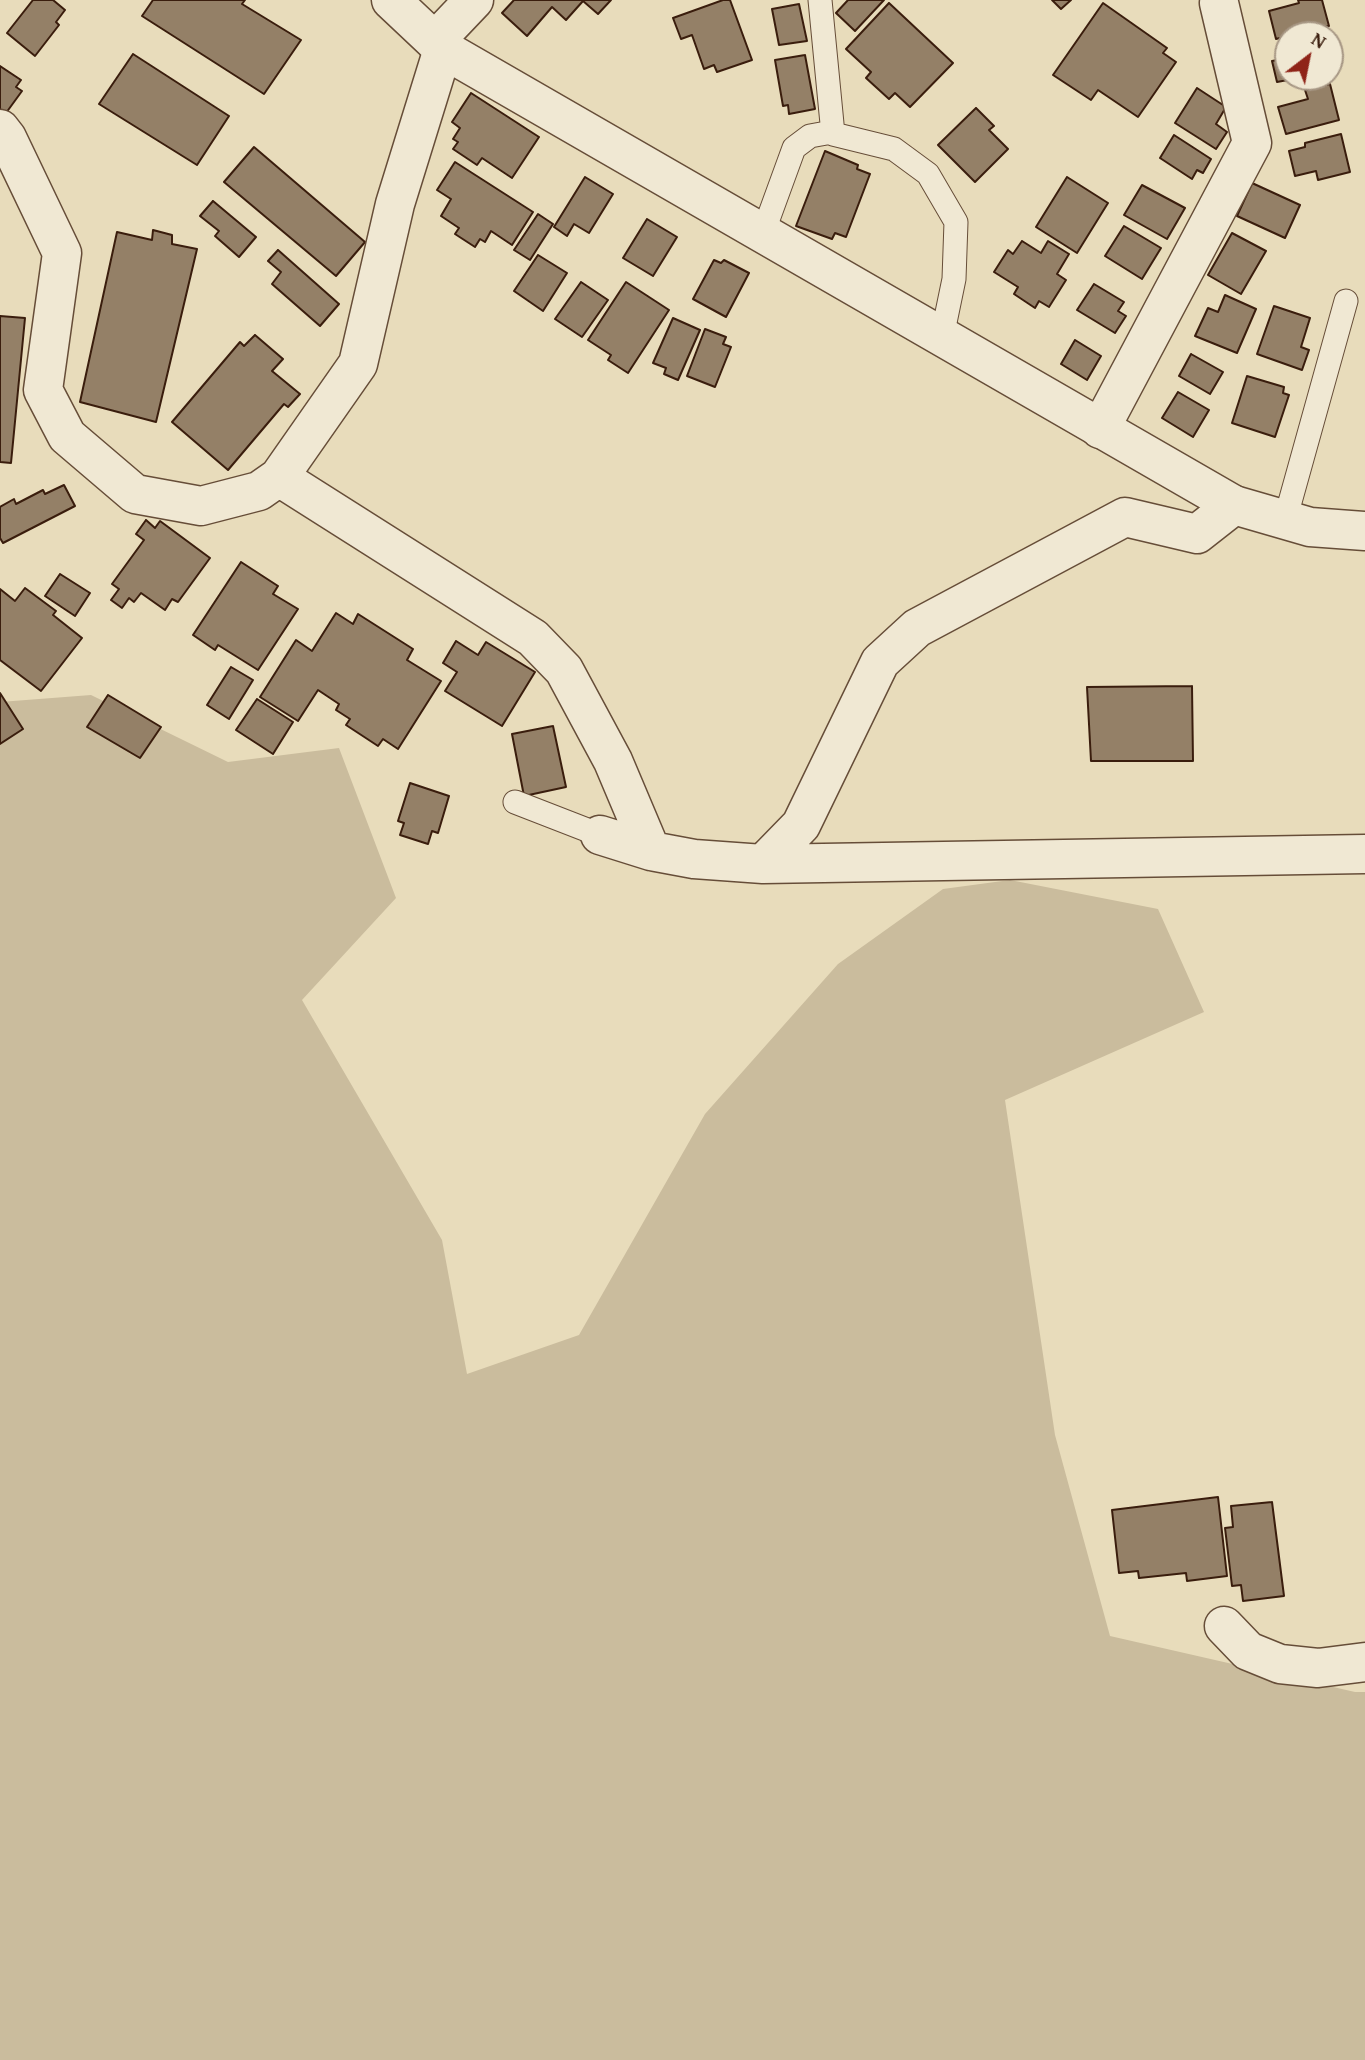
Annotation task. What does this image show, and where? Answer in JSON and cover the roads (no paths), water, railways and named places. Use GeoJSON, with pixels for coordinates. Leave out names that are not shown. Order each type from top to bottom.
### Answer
{"type":"FeatureCollection","features":[{"type":"Feature","properties":{"kind":"street"},"geometry":{"type":"LineString","coordinates":[[391,0],[439,45],[1234,505],[1310,527],[1365,531]]}},
{"type":"Feature","properties":{"kind":"street"},"geometry":{"type":"LineString","coordinates":[[0,129],[7,138],[62,253],[43,390],[67,436],[135,494],[201,506],[259,491],[279,477],[358,364],[395,204],[439,45],[474,0]]}},
{"type":"Feature","properties":{"kind":"street"},"geometry":{"type":"LineString","coordinates":[[1100,429],[1252,143],[1219,3]]}},
{"type":"Feature","properties":{"kind":"street"},"geometry":{"type":"LineString","coordinates":[[279,477],[533,638],[564,670],[613,761],[651,850]]}},
{"type":"Feature","properties":{"kind":"street"},"geometry":{"type":"LineString","coordinates":[[763,864],[801,825],[880,662],[917,628],[1125,517],[1197,534],[1234,505]]}},
{"type":"Feature","properties":{"kind":"street"},"geometry":{"type":"LineString","coordinates":[[600,835],[694,859],[763,864],[1365,854]]}},
{"type":"Feature","properties":{"kind":"street"},"geometry":{"type":"LineString","coordinates":[[1224,1626],[1248,1651],[1280,1664],[1318,1668],[1365,1662]]}},
{"type":"Feature","properties":{"kind":"lane"},"geometry":{"type":"LineString","coordinates":[[820,0],[832,132]]}},
{"type":"Feature","properties":{"kind":"lane"},"geometry":{"type":"LineString","coordinates":[[763,233],[794,148],[810,136],[832,132],[894,149],[928,174],[956,222],[954,279],[942,337]]}},
{"type":"Feature","properties":{"kind":"lane"},"geometry":{"type":"LineString","coordinates":[[1285,520],[1346,301]]}},
{"type":"Feature","properties":{"kind":"lane"},"geometry":{"type":"LineString","coordinates":[[515,802],[600,835]]}}]}
